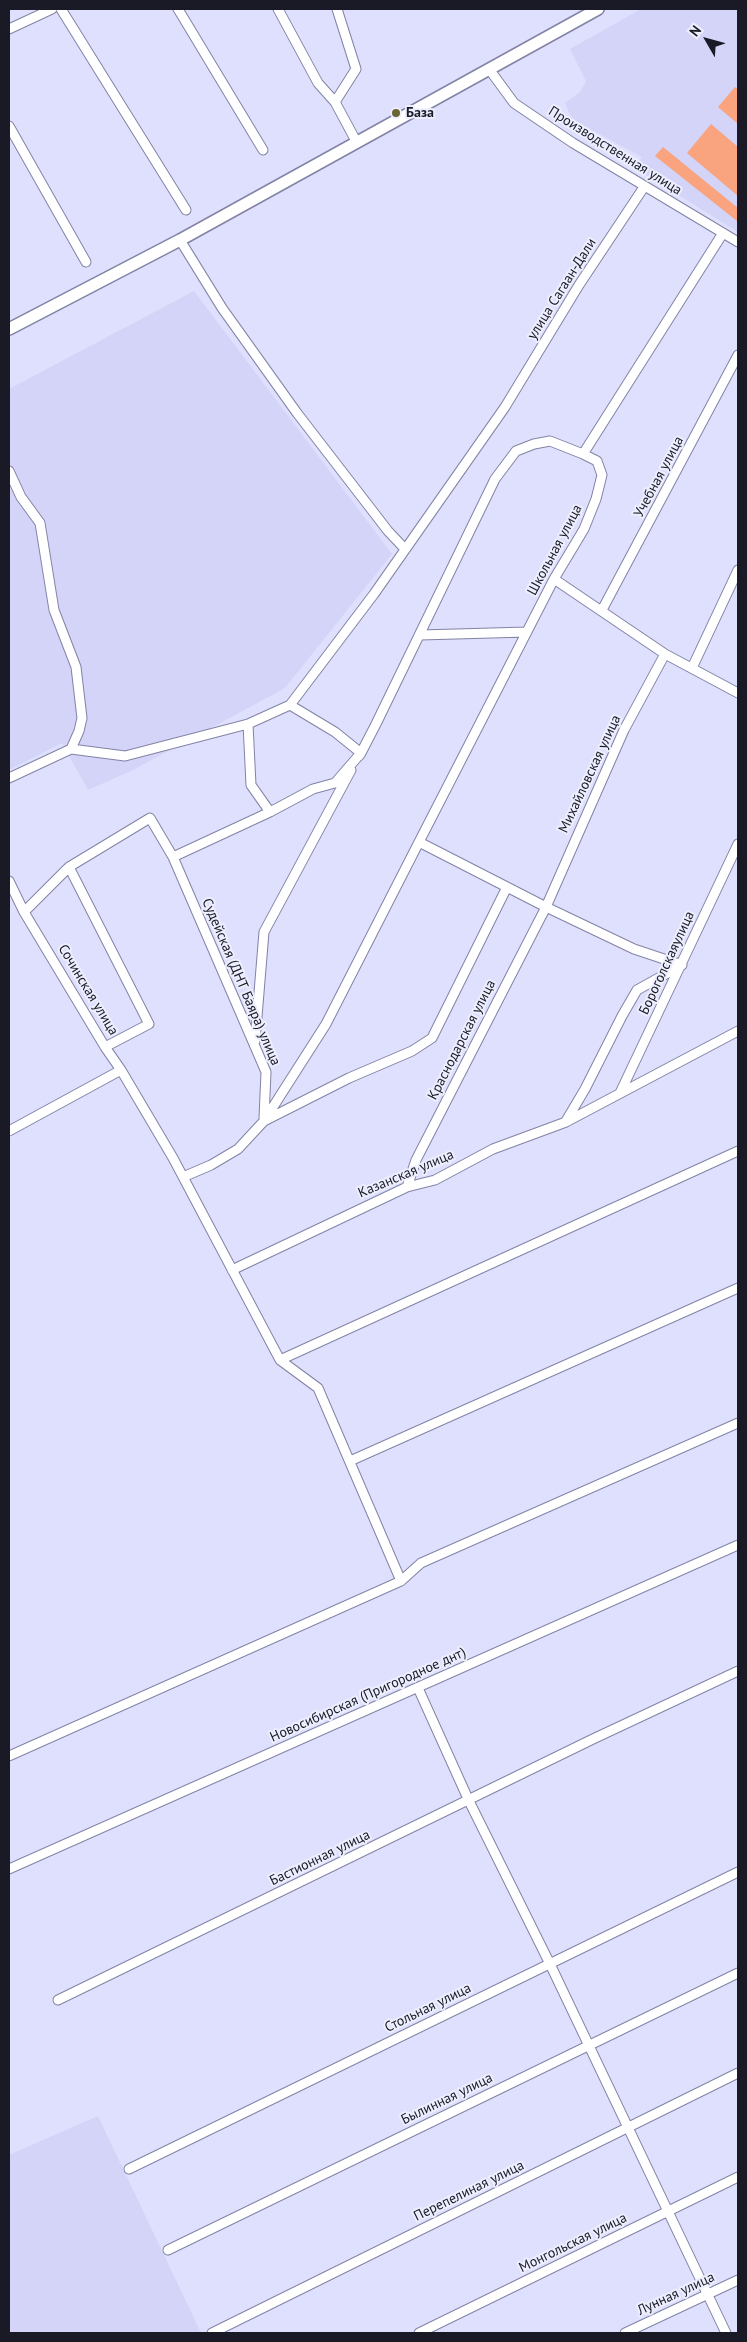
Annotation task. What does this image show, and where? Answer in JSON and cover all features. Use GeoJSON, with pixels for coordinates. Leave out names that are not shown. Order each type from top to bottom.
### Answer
{"type":"FeatureCollection","features":[{"type":"Feature","properties":{"kind":"main road"},"geometry":{"type":"LineString","coordinates":[[9,329],[180,240],[356,141],[598,9]]}},
{"type":"Feature","properties":{"kind":"street"},"geometry":{"type":"LineString","coordinates":[[9,29],[52,9]]}},
{"type":"Feature","properties":{"kind":"street"},"geometry":{"type":"LineString","coordinates":[[61,9],[186,210]]}},
{"type":"Feature","properties":{"kind":"street"},"geometry":{"type":"LineString","coordinates":[[178,9],[263,150]]}},
{"type":"Feature","properties":{"kind":"street"},"geometry":{"type":"LineString","coordinates":[[278,9],[318,83],[335,102],[356,141]]}},
{"type":"Feature","properties":{"kind":"street"},"geometry":{"type":"LineString","coordinates":[[335,102],[356,69],[337,9]]}},
{"type":"Feature","properties":{"kind":"street","name":"Производственная улица"},"geometry":{"type":"LineString","coordinates":[[489,69],[514,103],[573,143],[738,242]]}},
{"type":"Feature","properties":{"kind":"street"},"geometry":{"type":"LineString","coordinates":[[9,126],[86,262]]}},
{"type":"Feature","properties":{"kind":"street","name":"улица Сагаан-Дали"},"geometry":{"type":"LineString","coordinates":[[290,705],[374,594],[505,407],[579,285],[644,186]]}},
{"type":"Feature","properties":{"kind":"street"},"geometry":{"type":"LineString","coordinates":[[255,1044],[264,932],[361,752],[495,479],[516,451],[550,441],[583,454],[723,233]]}},
{"type":"Feature","properties":{"kind":"street"},"geometry":{"type":"LineString","coordinates":[[180,240],[222,308],[286,397],[383,525],[405,549]]}},
{"type":"Feature","properties":{"kind":"street","name":"Учебная улица"},"geometry":{"type":"LineString","coordinates":[[602,610],[738,355]]}},
{"type":"Feature","properties":{"kind":"street","name":"Школьная улица"},"geometry":{"type":"LineString","coordinates":[[264,1121],[326,1024],[554,579],[584,529],[596,499],[602,476],[598,461],[583,454]]}},
{"type":"Feature","properties":{"kind":"street"},"geometry":{"type":"LineString","coordinates":[[9,471],[20,497],[40,523],[54,610],[76,668],[82,718],[79,731],[71,749]]}},
{"type":"Feature","properties":{"kind":"street"},"geometry":{"type":"LineString","coordinates":[[692,668],[738,570]]}},
{"type":"Feature","properties":{"kind":"street"},"geometry":{"type":"LineString","coordinates":[[554,579],[665,654],[738,693]]}},
{"type":"Feature","properties":{"kind":"street"},"geometry":{"type":"LineString","coordinates":[[420,634],[527,632]]}},
{"type":"Feature","properties":{"kind":"street","name":"Михайловская улица"},"geometry":{"type":"LineString","coordinates":[[546,908],[624,730],[665,654]]}},
{"type":"Feature","properties":{"kind":"street"},"geometry":{"type":"LineString","coordinates":[[9,778],[71,749],[125,756],[248,724],[290,705],[335,732],[361,752]]}},
{"type":"Feature","properties":{"kind":"street"},"geometry":{"type":"LineString","coordinates":[[248,724],[251,785],[270,812]]}},
{"type":"Feature","properties":{"kind":"street"},"geometry":{"type":"LineString","coordinates":[[173,857],[270,812],[313,788],[335,783],[361,752]]}},
{"type":"Feature","properties":{"kind":"street","name":"Судейская (ДНТ Баяра) улица"},"geometry":{"type":"LineString","coordinates":[[69,867],[150,818],[173,857],[266,1072],[264,1121]]}},
{"type":"Feature","properties":{"kind":"street"},"geometry":{"type":"LineString","coordinates":[[419,842],[546,908],[634,949],[682,965]]}},
{"type":"Feature","properties":{"kind":"street","name":"Бороголскаяулица"},"geometry":{"type":"LineString","coordinates":[[620,1093],[738,844]]}},
{"type":"Feature","properties":{"kind":"street"},"geometry":{"type":"LineString","coordinates":[[24,912],[69,867]]}},
{"type":"Feature","properties":{"kind":"street","name":"Сочинская улица"},"geometry":{"type":"LineString","coordinates":[[9,882],[24,912],[104,1047],[149,1024],[69,867]]}},
{"type":"Feature","properties":{"kind":"street"},"geometry":{"type":"LineString","coordinates":[[183,1177],[210,1166],[238,1149],[264,1121],[349,1078],[412,1051],[432,1038],[507,887]]}},
{"type":"Feature","properties":{"kind":"street","name":"Краснодарская улица"},"geometry":{"type":"LineString","coordinates":[[407,1187],[416,1160],[546,908]]}},
{"type":"Feature","properties":{"kind":"street"},"geometry":{"type":"LineString","coordinates":[[566,1122],[637,990],[682,965]]}},
{"type":"Feature","properties":{"kind":"street","name":"Казанская улица"},"geometry":{"type":"LineString","coordinates":[[232,1270],[407,1187],[435,1180],[493,1149],[566,1122],[738,1031]]}},
{"type":"Feature","properties":{"kind":"street"},"geometry":{"type":"LineString","coordinates":[[104,1047],[120,1070],[183,1177],[280,1360],[318,1388],[401,1581]]}},
{"type":"Feature","properties":{"kind":"street"},"geometry":{"type":"LineString","coordinates":[[9,1131],[120,1070]]}},
{"type":"Feature","properties":{"kind":"street"},"geometry":{"type":"LineString","coordinates":[[280,1360],[738,1152]]}},
{"type":"Feature","properties":{"kind":"street"},"geometry":{"type":"LineString","coordinates":[[350,1462],[738,1288]]}},
{"type":"Feature","properties":{"kind":"street"},"geometry":{"type":"LineString","coordinates":[[9,1756],[401,1581],[421,1563],[738,1423]]}},
{"type":"Feature","properties":{"kind":"street","name":"Новосибирская (Пригородное днт)"},"geometry":{"type":"LineString","coordinates":[[9,1869],[738,1545]]}},
{"type":"Feature","properties":{"kind":"street","name":"Бастионная улица"},"geometry":{"type":"LineString","coordinates":[[58,2000],[593,1739],[738,1671]]}},
{"type":"Feature","properties":{"kind":"street"},"geometry":{"type":"LineString","coordinates":[[418,1688],[469,1800],[550,1964],[726,2333]]}},
{"type":"Feature","properties":{"kind":"street","name":"Стольная улица"},"geometry":{"type":"LineString","coordinates":[[129,2170],[738,1872]]}},
{"type":"Feature","properties":{"kind":"street","name":"Былинная улица"},"geometry":{"type":"LineString","coordinates":[[168,2250],[738,1973]]}},
{"type":"Feature","properties":{"kind":"street","name":"Перепелиная улица"},"geometry":{"type":"LineString","coordinates":[[212,2333],[738,2074]]}},
{"type":"Feature","properties":{"kind":"street","name":"Монгольская улица"},"geometry":{"type":"LineString","coordinates":[[419,2333],[738,2177]]}},
{"type":"Feature","properties":{"kind":"street","name":"Лунная улица"},"geometry":{"type":"LineString","coordinates":[[625,2333],[738,2280]]}},
{"type":"Feature","properties":{"kind":"shaded area"},"geometry":{"type":"Polygon","coordinates":[[[641,9],[738,9],[738,232],[635,168],[642,157],[575,121],[569,113],[565,103],[580,92],[586,81],[570,49],[641,9]]]}},
{"type":"Feature","properties":{"kind":"shaded area"},"geometry":{"type":"Polygon","coordinates":[[[735,87],[738,89],[738,124],[718,107],[735,87]]]}},
{"type":"Feature","properties":{"kind":"shaded area"},"geometry":{"type":"Polygon","coordinates":[[[711,124],[738,147],[738,196],[687,153],[711,124]]]}},
{"type":"Feature","properties":{"kind":"shaded area"},"geometry":{"type":"Polygon","coordinates":[[[663,147],[738,208],[737,221],[655,156],[663,147]]]}},
{"type":"Feature","properties":{"kind":"shaded area"},"geometry":{"type":"Polygon","coordinates":[[[194,291],[392,554],[285,688],[133,770],[88,790],[62,743],[9,770],[9,389],[194,291]]]}},
{"type":"Feature","properties":{"kind":"shaded area"},"geometry":{"type":"Polygon","coordinates":[[[98,2116],[201,2333],[9,2333],[9,2155],[98,2116]]]}},
{"type":"Feature","properties":{"kind":"place","name":"База"},"geometry":{"type":"Point","coordinates":[396,113]}}]}
